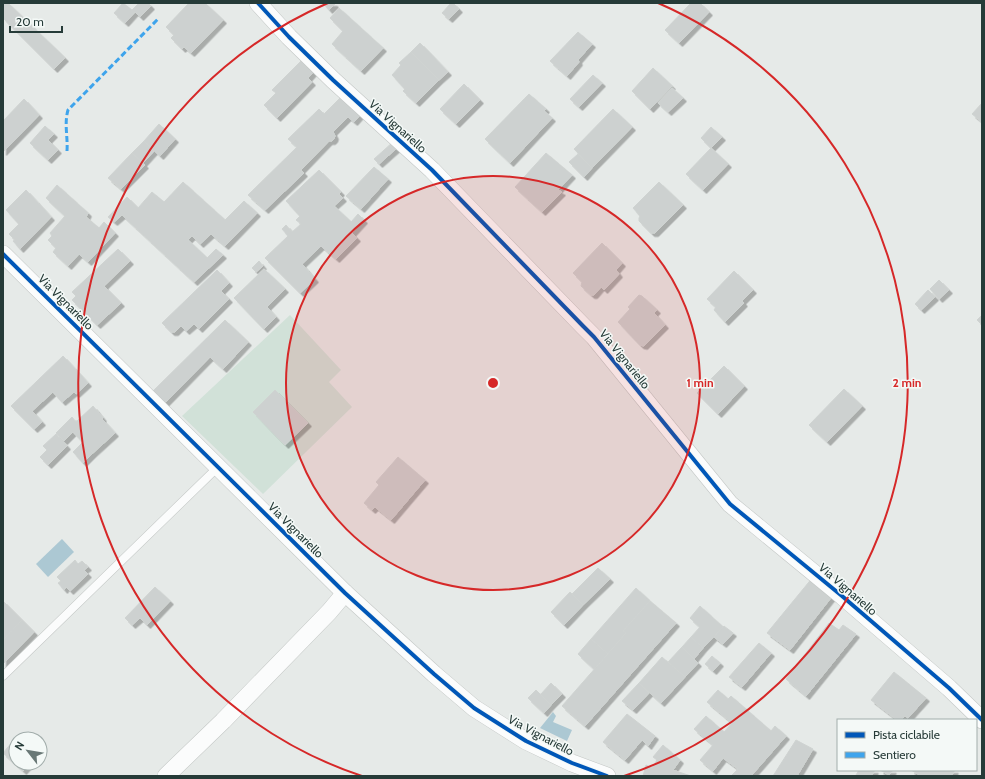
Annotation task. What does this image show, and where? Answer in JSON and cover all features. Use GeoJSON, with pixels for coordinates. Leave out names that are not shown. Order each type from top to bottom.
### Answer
{"type":"FeatureCollection","features":[{"type":"Feature","properties":{"kind":"street","name":"Via Vignariello"},"geometry":{"type":"LineString","coordinates":[[258,3],[289,37],[333,80],[432,170],[588,331],[730,504],[842,596],[949,688],[982,720]]}},
{"type":"Feature","properties":{"kind":"street","name":"Via Vignariello"},"geometry":{"type":"LineString","coordinates":[[3,254],[344,593],[434,674],[474,708],[526,741],[572,763],[608,776]]}},
{"type":"Feature","properties":{"kind":"street"},"geometry":{"type":"LineString","coordinates":[[166,776],[270,673],[344,593]]}},
{"type":"Feature","properties":{"kind":"lane"},"geometry":{"type":"LineString","coordinates":[[3,676],[218,468]]}},
{"type":"Feature","properties":{"kind":"shaded area"},"geometry":{"type":"Polygon","coordinates":[[[290,315],[341,370],[329,382],[352,407],[263,494],[182,416],[290,315]]]}},
{"type":"Feature","properties":{"kind":"water"},"geometry":{"type":"Polygon","coordinates":[[[62,539],[74,552],[48,577],[36,564],[62,539]]]}},
{"type":"Feature","properties":{"kind":"water"},"geometry":{"type":"Polygon","coordinates":[[[553,712],[556,716],[553,722],[572,730],[567,741],[540,728],[553,712]]]}},
{"type":"Feature","properties":{"kind":"building"},"geometry":{"type":"Polygon","coordinates":[[[3,3],[8,3],[65,58],[54,69],[3,18],[3,3]]]}},
{"type":"Feature","properties":{"kind":"building"},"geometry":{"type":"Polygon","coordinates":[[[123,3],[132,10],[139,3],[148,3],[151,6],[140,17],[135,12],[125,23],[114,13],[123,3]]]}},
{"type":"Feature","properties":{"kind":"building"},"geometry":{"type":"Polygon","coordinates":[[[189,3],[205,3],[223,20],[191,53],[184,47],[182,49],[171,38],[174,35],[166,27],[189,3]]]}},
{"type":"Feature","properties":{"kind":"building"},"geometry":{"type":"Polygon","coordinates":[[[323,3],[334,3],[335,4],[329,10],[323,3]]]}},
{"type":"Feature","properties":{"kind":"building"},"geometry":{"type":"Polygon","coordinates":[[[451,3],[459,9],[449,19],[442,13],[451,3]]]}},
{"type":"Feature","properties":{"kind":"building"},"geometry":{"type":"Polygon","coordinates":[[[691,3],[700,3],[709,12],[679,43],[665,30],[691,3]]]}},
{"type":"Feature","properties":{"kind":"building"},"geometry":{"type":"Polygon","coordinates":[[[339,8],[383,48],[361,71],[332,44],[343,31],[330,18],[339,8]]]}},
{"type":"Feature","properties":{"kind":"building"},"geometry":{"type":"Polygon","coordinates":[[[578,32],[592,44],[567,76],[550,61],[578,32]]]}},
{"type":"Feature","properties":{"kind":"building"},"geometry":{"type":"Polygon","coordinates":[[[420,43],[448,72],[439,80],[411,52],[420,43]]]}},
{"type":"Feature","properties":{"kind":"building"},"geometry":{"type":"Polygon","coordinates":[[[411,52],[439,80],[416,103],[403,91],[405,89],[392,75],[401,65],[399,63],[411,52]]]}},
{"type":"Feature","properties":{"kind":"building"},"geometry":{"type":"Polygon","coordinates":[[[304,58],[316,69],[308,78],[312,82],[277,118],[264,105],[276,93],[272,90],[304,58]]]}},
{"type":"Feature","properties":{"kind":"building"},"geometry":{"type":"Polygon","coordinates":[[[653,68],[672,86],[650,109],[632,91],[653,68]]]}},
{"type":"Feature","properties":{"kind":"building"},"geometry":{"type":"Polygon","coordinates":[[[593,75],[602,83],[579,107],[570,99],[593,75]]]}},
{"type":"Feature","properties":{"kind":"building"},"geometry":{"type":"Polygon","coordinates":[[[464,84],[480,100],[456,124],[440,109],[464,84]]]}},
{"type":"Feature","properties":{"kind":"building"},"geometry":{"type":"Polygon","coordinates":[[[672,88],[683,98],[668,112],[658,103],[672,88]]]}},
{"type":"Feature","properties":{"kind":"building"},"geometry":{"type":"Polygon","coordinates":[[[529,94],[546,109],[544,111],[552,118],[510,163],[485,139],[529,94]]]}},
{"type":"Feature","properties":{"kind":"building"},"geometry":{"type":"Polygon","coordinates":[[[343,95],[362,113],[354,122],[348,117],[333,132],[335,136],[334,139],[329,141],[301,170],[304,173],[265,210],[248,195],[297,147],[288,139],[319,109],[324,114],[343,95]]]}},
{"type":"Feature","properties":{"kind":"building"},"geometry":{"type":"Polygon","coordinates":[[[24,99],[39,115],[3,152],[3,121],[24,99]]]}},
{"type":"Feature","properties":{"kind":"building"},"geometry":{"type":"Polygon","coordinates":[[[982,103],[982,122],[972,114],[982,103]]]}},
{"type":"Feature","properties":{"kind":"building"},"geometry":{"type":"Polygon","coordinates":[[[613,109],[632,127],[592,168],[574,149],[613,109]]]}},
{"type":"Feature","properties":{"kind":"building"},"geometry":{"type":"Polygon","coordinates":[[[159,124],[175,139],[160,156],[144,141],[159,124]]]}},
{"type":"Feature","properties":{"kind":"building"},"geometry":{"type":"Polygon","coordinates":[[[45,126],[54,134],[48,140],[58,150],[48,160],[30,143],[45,126]]]}},
{"type":"Feature","properties":{"kind":"building"},"geometry":{"type":"Polygon","coordinates":[[[711,127],[722,137],[711,148],[701,138],[711,127]]]}},
{"type":"Feature","properties":{"kind":"building"},"geometry":{"type":"Polygon","coordinates":[[[144,141],[154,151],[143,163],[132,153],[144,141]]]}},
{"type":"Feature","properties":{"kind":"building"},"geometry":{"type":"Polygon","coordinates":[[[393,142],[398,147],[379,164],[374,159],[393,142]]]}},
{"type":"Feature","properties":{"kind":"building"},"geometry":{"type":"Polygon","coordinates":[[[711,148],[728,164],[703,190],[686,174],[711,148]]]}},
{"type":"Feature","properties":{"kind":"building"},"geometry":{"type":"Polygon","coordinates":[[[132,153],[145,165],[121,189],[108,178],[132,153]]]}},
{"type":"Feature","properties":{"kind":"building"},"geometry":{"type":"Polygon","coordinates":[[[546,153],[572,175],[558,190],[562,192],[542,212],[515,187],[546,153]]]}},
{"type":"Feature","properties":{"kind":"building"},"geometry":{"type":"Polygon","coordinates":[[[578,154],[592,168],[584,177],[569,162],[578,154]]]}},
{"type":"Feature","properties":{"kind":"building"},"geometry":{"type":"Polygon","coordinates":[[[374,167],[388,179],[361,209],[346,196],[374,167]]]}},
{"type":"Feature","properties":{"kind":"building"},"geometry":{"type":"Polygon","coordinates":[[[319,170],[341,192],[339,194],[343,198],[334,206],[351,222],[358,214],[364,220],[352,233],[357,238],[336,259],[321,246],[302,264],[315,279],[300,293],[265,258],[288,236],[282,229],[286,225],[292,232],[301,224],[296,220],[300,216],[286,201],[319,170]]]}},
{"type":"Feature","properties":{"kind":"building"},"geometry":{"type":"Polygon","coordinates":[[[183,182],[225,220],[244,201],[257,213],[225,246],[211,234],[200,244],[192,236],[188,240],[207,258],[216,249],[223,255],[194,282],[122,215],[114,222],[108,217],[127,197],[138,208],[152,192],[164,202],[183,182]]]}},
{"type":"Feature","properties":{"kind":"building"},"geometry":{"type":"Polygon","coordinates":[[[659,182],[683,205],[655,233],[651,233],[639,221],[640,216],[633,208],[659,182]]]}},
{"type":"Feature","properties":{"kind":"building"},"geometry":{"type":"Polygon","coordinates":[[[57,185],[88,213],[86,217],[99,228],[104,222],[115,233],[88,262],[79,254],[68,266],[53,252],[56,248],[48,240],[52,236],[50,233],[65,216],[46,198],[57,185]]]}},
{"type":"Feature","properties":{"kind":"building"},"geometry":{"type":"Polygon","coordinates":[[[26,190],[51,217],[20,249],[13,241],[15,240],[9,234],[19,224],[6,210],[26,190]]]}},
{"type":"Feature","properties":{"kind":"building"},"geometry":{"type":"Polygon","coordinates":[[[602,243],[622,263],[616,270],[619,274],[604,290],[601,287],[594,295],[591,295],[581,286],[582,282],[573,273],[602,243]]]}},
{"type":"Feature","properties":{"kind":"building"},"geometry":{"type":"Polygon","coordinates":[[[118,249],[130,261],[104,286],[121,303],[97,325],[72,300],[76,296],[72,292],[118,249]]]}},
{"type":"Feature","properties":{"kind":"building"},"geometry":{"type":"Polygon","coordinates":[[[259,261],[263,266],[256,272],[252,268],[259,261]]]}},
{"type":"Feature","properties":{"kind":"building"},"geometry":{"type":"Polygon","coordinates":[[[264,269],[285,289],[267,307],[276,317],[264,329],[234,298],[264,269]]]}},
{"type":"Feature","properties":{"kind":"building"},"geometry":{"type":"Polygon","coordinates":[[[217,270],[229,283],[221,291],[229,299],[199,329],[194,324],[186,331],[181,326],[175,332],[171,332],[162,323],[217,270]]]}},
{"type":"Feature","properties":{"kind":"building"},"geometry":{"type":"Polygon","coordinates":[[[734,271],[753,290],[742,301],[744,303],[725,322],[714,310],[716,307],[707,299],[734,271]]]}},
{"type":"Feature","properties":{"kind":"building"},"geometry":{"type":"Polygon","coordinates":[[[939,280],[949,290],[939,299],[930,289],[939,280]]]}},
{"type":"Feature","properties":{"kind":"building"},"geometry":{"type":"Polygon","coordinates":[[[928,290],[935,297],[921,310],[915,304],[928,290]]]}},
{"type":"Feature","properties":{"kind":"building"},"geometry":{"type":"Polygon","coordinates":[[[639,295],[657,310],[654,313],[665,325],[644,346],[640,345],[618,322],[630,309],[628,307],[639,295]]]}},
{"type":"Feature","properties":{"kind":"building"},"geometry":{"type":"Polygon","coordinates":[[[982,315],[982,325],[977,320],[982,315]]]}},
{"type":"Feature","properties":{"kind":"building"},"geometry":{"type":"Polygon","coordinates":[[[225,320],[248,342],[223,369],[210,357],[163,405],[151,393],[225,320]]]}},
{"type":"Feature","properties":{"kind":"building"},"geometry":{"type":"Polygon","coordinates":[[[63,356],[88,383],[76,394],[74,392],[62,402],[53,392],[32,411],[42,422],[34,429],[11,406],[63,356]]]}},
{"type":"Feature","properties":{"kind":"building"},"geometry":{"type":"Polygon","coordinates":[[[724,366],[744,386],[718,414],[697,393],[724,366]]]}},
{"type":"Feature","properties":{"kind":"building"},"geometry":{"type":"Polygon","coordinates":[[[844,389],[862,406],[827,442],[809,425],[844,389]]]}},
{"type":"Feature","properties":{"kind":"building"},"geometry":{"type":"Polygon","coordinates":[[[275,390],[308,423],[285,445],[253,412],[275,390]]]}},
{"type":"Feature","properties":{"kind":"building"},"geometry":{"type":"Polygon","coordinates":[[[93,406],[103,418],[102,419],[115,433],[93,453],[73,432],[64,441],[56,433],[72,417],[76,422],[93,406]]]}},
{"type":"Feature","properties":{"kind":"building"},"geometry":{"type":"Polygon","coordinates":[[[56,434],[67,446],[48,465],[40,457],[47,450],[43,446],[56,434]]]}},
{"type":"Feature","properties":{"kind":"building"},"geometry":{"type":"Polygon","coordinates":[[[83,442],[93,453],[83,463],[73,452],[83,442]]]}},
{"type":"Feature","properties":{"kind":"building"},"geometry":{"type":"Polygon","coordinates":[[[398,457],[425,480],[391,520],[375,507],[372,510],[364,503],[379,485],[376,482],[398,457]]]}},
{"type":"Feature","properties":{"kind":"building"},"geometry":{"type":"Polygon","coordinates":[[[75,560],[78,564],[82,561],[88,567],[84,570],[88,574],[70,591],[66,587],[64,590],[58,583],[61,581],[57,577],[75,560]]]}},
{"type":"Feature","properties":{"kind":"building"},"geometry":{"type":"Polygon","coordinates":[[[598,568],[610,579],[583,605],[572,594],[598,568]]]}},
{"type":"Feature","properties":{"kind":"building"},"geometry":{"type":"Polygon","coordinates":[[[813,577],[834,594],[790,650],[767,633],[813,577]]]}},
{"type":"Feature","properties":{"kind":"building"},"geometry":{"type":"Polygon","coordinates":[[[155,587],[170,601],[147,625],[140,618],[132,625],[125,618],[155,587]]]}},
{"type":"Feature","properties":{"kind":"building"},"geometry":{"type":"Polygon","coordinates":[[[636,588],[650,601],[623,631],[626,633],[608,654],[591,639],[636,588]]]}},
{"type":"Feature","properties":{"kind":"building"},"geometry":{"type":"Polygon","coordinates":[[[570,592],[583,605],[564,625],[551,612],[570,592]]]}},
{"type":"Feature","properties":{"kind":"building"},"geometry":{"type":"Polygon","coordinates":[[[3,601],[22,620],[3,640],[3,601]]]}},
{"type":"Feature","properties":{"kind":"building"},"geometry":{"type":"Polygon","coordinates":[[[650,601],[676,623],[585,726],[562,706],[626,633],[623,631],[650,601]]]}},
{"type":"Feature","properties":{"kind":"building"},"geometry":{"type":"Polygon","coordinates":[[[700,606],[723,627],[703,648],[691,637],[700,627],[690,618],[700,606]]]}},
{"type":"Feature","properties":{"kind":"building"},"geometry":{"type":"Polygon","coordinates":[[[22,620],[34,632],[3,664],[3,640],[22,620]]]}},
{"type":"Feature","properties":{"kind":"building"},"geometry":{"type":"Polygon","coordinates":[[[829,623],[839,630],[843,625],[856,634],[806,696],[786,679],[829,623]]]}},
{"type":"Feature","properties":{"kind":"building"},"geometry":{"type":"Polygon","coordinates":[[[724,626],[733,633],[723,644],[714,637],[724,626]]]}},
{"type":"Feature","properties":{"kind":"building"},"geometry":{"type":"Polygon","coordinates":[[[691,637],[703,648],[694,659],[682,647],[691,637]]]}},
{"type":"Feature","properties":{"kind":"building"},"geometry":{"type":"Polygon","coordinates":[[[591,639],[608,654],[594,669],[578,654],[591,639]]]}},
{"type":"Feature","properties":{"kind":"building"},"geometry":{"type":"Polygon","coordinates":[[[759,643],[771,653],[742,687],[729,677],[759,643]]]}},
{"type":"Feature","properties":{"kind":"building"},"geometry":{"type":"Polygon","coordinates":[[[682,647],[698,663],[685,677],[668,662],[682,647]]]}},
{"type":"Feature","properties":{"kind":"building"},"geometry":{"type":"Polygon","coordinates":[[[712,656],[720,663],[713,671],[705,664],[712,656]]]}},
{"type":"Feature","properties":{"kind":"building"},"geometry":{"type":"Polygon","coordinates":[[[662,657],[685,677],[661,703],[639,683],[662,657]]]}},
{"type":"Feature","properties":{"kind":"building"},"geometry":{"type":"Polygon","coordinates":[[[894,672],[926,698],[908,718],[905,716],[902,719],[896,719],[871,700],[894,672]]]}},
{"type":"Feature","properties":{"kind":"building"},"geometry":{"type":"Polygon","coordinates":[[[551,683],[562,694],[551,705],[540,695],[551,683]]]}},
{"type":"Feature","properties":{"kind":"building"},"geometry":{"type":"Polygon","coordinates":[[[639,683],[649,693],[633,710],[622,701],[639,683]]]}},
{"type":"Feature","properties":{"kind":"building"},"geometry":{"type":"Polygon","coordinates":[[[536,690],[551,705],[544,713],[528,698],[536,690]]]}},
{"type":"Feature","properties":{"kind":"building"},"geometry":{"type":"Polygon","coordinates":[[[718,690],[728,699],[731,696],[771,731],[775,726],[786,736],[751,776],[731,776],[738,769],[723,758],[713,771],[700,760],[713,745],[694,729],[706,716],[724,732],[732,723],[707,702],[718,690]]]}},
{"type":"Feature","properties":{"kind":"building"},"geometry":{"type":"Polygon","coordinates":[[[627,714],[655,736],[648,746],[642,740],[625,760],[603,742],[627,714]]]}},
{"type":"Feature","properties":{"kind":"building"},"geometry":{"type":"Polygon","coordinates":[[[796,740],[813,749],[797,776],[773,776],[796,740]]]}},
{"type":"Feature","properties":{"kind":"building"},"geometry":{"type":"Polygon","coordinates":[[[663,745],[680,760],[673,770],[691,776],[643,776],[646,765],[652,768],[657,760],[653,757],[663,745]]]}},
{"type":"Feature","properties":{"kind":"building"},"geometry":{"type":"Polygon","coordinates":[[[8,747],[8,758],[3,753],[8,747]]]}},
{"type":"Feature","properties":{"kind":"building"},"geometry":{"type":"Polygon","coordinates":[[[858,771],[874,771],[871,776],[856,775],[858,771]]]}},
{"type":"Feature","properties":{"kind":"building"},"geometry":{"type":"Polygon","coordinates":[[[882,771],[892,771],[889,775],[882,771]]]}},
{"type":"Feature","properties":{"kind":"building"},"geometry":{"type":"Polygon","coordinates":[[[913,771],[954,771],[951,776],[921,776],[913,771]]]}},
{"type":"Feature","properties":{"kind":"marked path"},"geometry":{"type":"LineString","coordinates":[[67,151],[66,120],[68,110],[158,19]]}},
{"type":"Feature","properties":{"kind":"cycle path"},"geometry":{"type":"LineString","coordinates":[[258,3],[289,37],[333,80],[432,170],[594,337],[730,504],[842,596],[949,688],[982,720]]}},
{"type":"Feature","properties":{"kind":"cycle path"},"geometry":{"type":"LineString","coordinates":[[3,254],[345,593],[434,674],[474,708],[526,741],[572,763],[607,776]]}}]}
